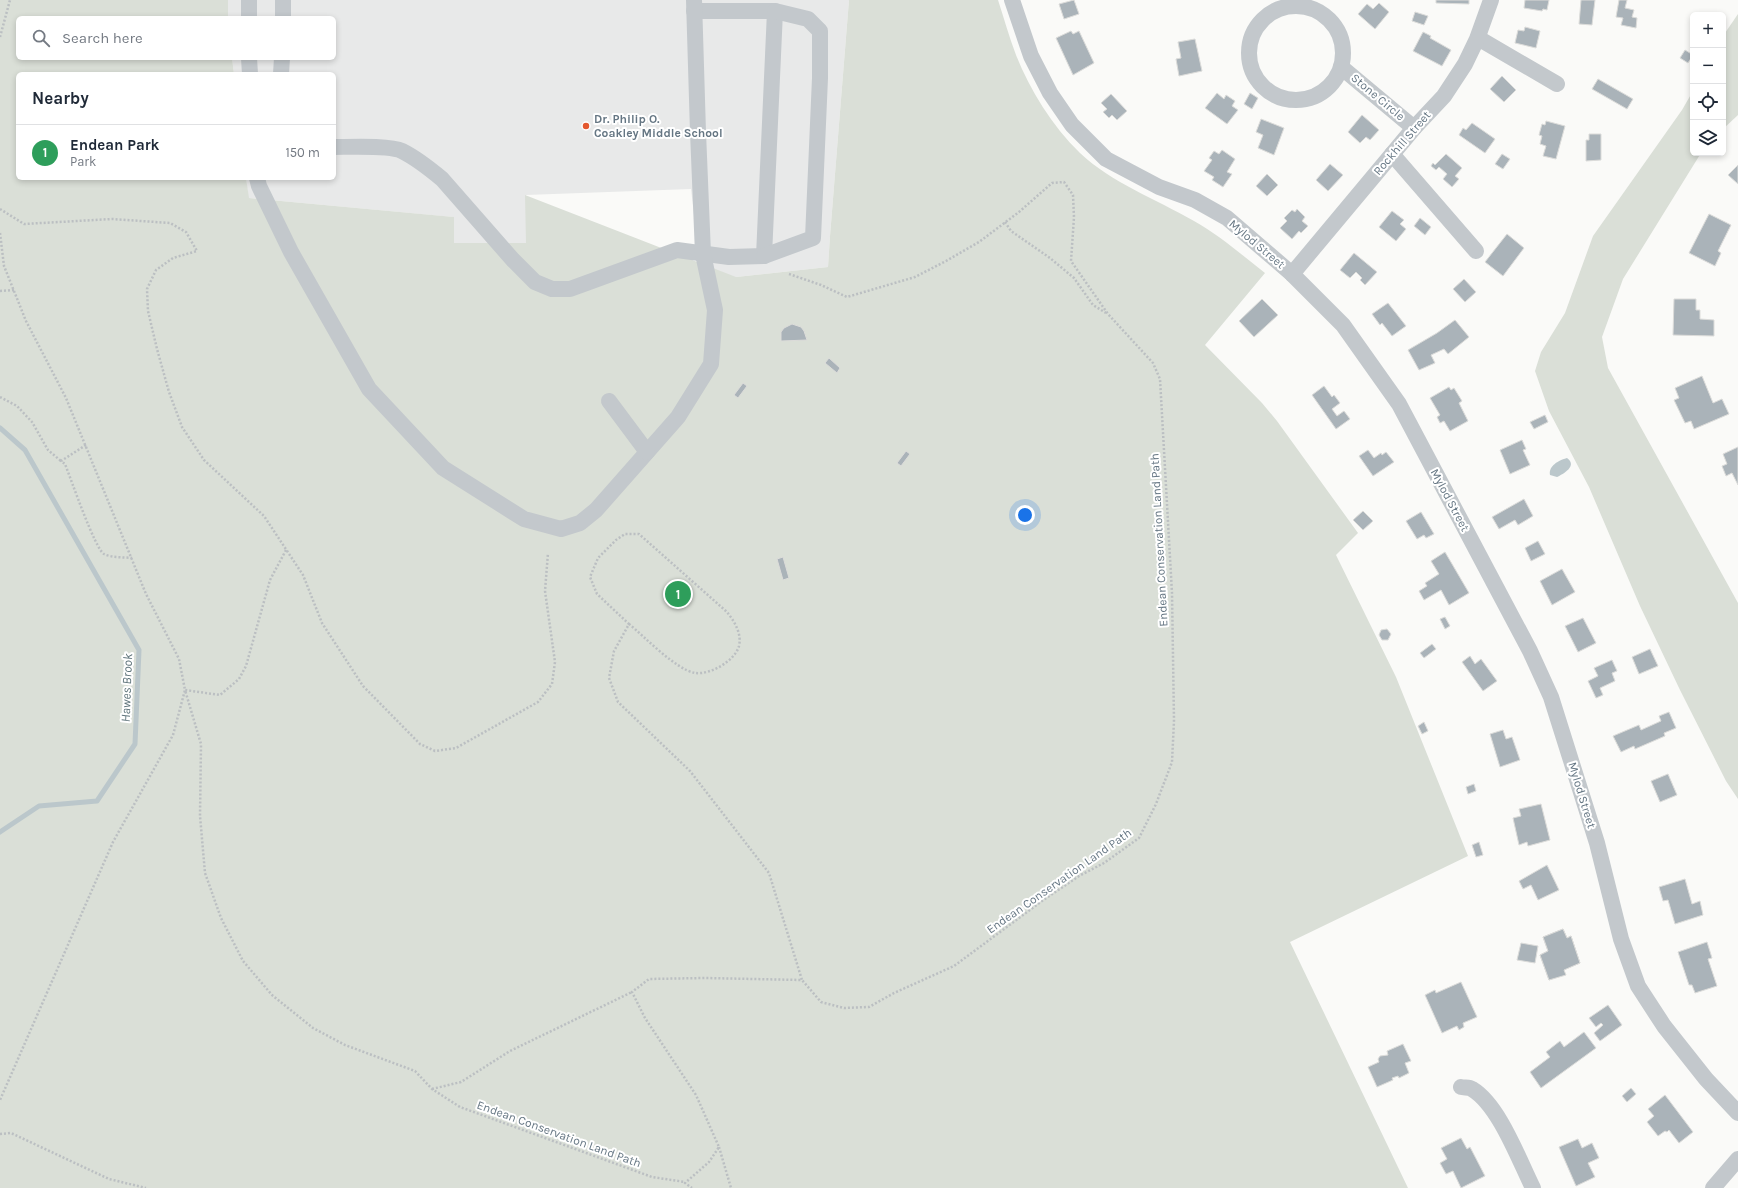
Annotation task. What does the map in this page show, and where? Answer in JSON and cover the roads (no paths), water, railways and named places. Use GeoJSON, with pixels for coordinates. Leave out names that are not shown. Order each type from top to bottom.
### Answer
{"type":"FeatureCollection","features":[{"type":"Feature","properties":{"kind":"street"},"geometry":{"type":"LineString","coordinates":[[249,0],[249,16]]}},
{"type":"Feature","properties":{"kind":"street"},"geometry":{"type":"LineString","coordinates":[[283,0],[283,16]]}},
{"type":"Feature","properties":{"kind":"street","name":"Mylod Street"},"geometry":{"type":"LineString","coordinates":[[1012,0],[1031,56],[1050,93],[1072,125],[1106,159],[1159,187],[1195,200],[1227,218],[1292,274],[1343,325],[1399,404],[1530,651],[1551,697],[1597,844],[1621,938],[1638,986],[1664,1026],[1706,1079],[1738,1113]]}},
{"type":"Feature","properties":{"kind":"street","name":"Rockhill Street"},"geometry":{"type":"LineString","coordinates":[[1292,274],[1414,128],[1444,96],[1465,64],[1478,38],[1491,0]]}},
{"type":"Feature","properties":{"kind":"street"},"geometry":{"type":"LineString","coordinates":[[258,180],[291,252],[369,389],[443,468],[524,519],[561,529],[580,523],[596,510],[678,417],[711,364],[715,310],[703,254],[694,5],[775,11],[808,19],[820,31],[820,78],[813,238],[764,256],[729,257],[703,254],[676,250],[607,274],[570,289],[552,289],[535,282],[512,260],[442,180],[431,170],[401,150],[371,147],[336,147]]}},
{"type":"Feature","properties":{"kind":"street","name":"Stone Circle"},"geometry":{"type":"LineString","coordinates":[[1302,6],[1317,11],[1330,21],[1339,35],[1343,51],[1341,67],[1334,80],[1324,91],[1311,98],[1296,100],[1282,98],[1268,91],[1258,81],[1251,68],[1249,53],[1251,38],[1259,24],[1271,13],[1286,7],[1302,6]]}},
{"type":"Feature","properties":{"kind":"street"},"geometry":{"type":"LineString","coordinates":[[764,256],[775,11]]}},
{"type":"Feature","properties":{"kind":"street"},"geometry":{"type":"LineString","coordinates":[[1478,38],[1557,84]]}},
{"type":"Feature","properties":{"kind":"street"},"geometry":{"type":"LineString","coordinates":[[249,60],[250,72]]}},
{"type":"Feature","properties":{"kind":"street"},"geometry":{"type":"LineString","coordinates":[[281,72],[282,60]]}},
{"type":"Feature","properties":{"kind":"street","name":"Stone Circle"},"geometry":{"type":"LineString","coordinates":[[1341,67],[1414,128]]}},
{"type":"Feature","properties":{"kind":"street"},"geometry":{"type":"LineString","coordinates":[[1392,154],[1476,251]]}},
{"type":"Feature","properties":{"kind":"street"},"geometry":{"type":"LineString","coordinates":[[608,401],[647,452]]}},
{"type":"Feature","properties":{"kind":"street"},"geometry":{"type":"LineString","coordinates":[[1460,1087],[1472,1088],[1486,1102],[1498,1118],[1533,1188]]}},
{"type":"Feature","properties":{"kind":"street"},"geometry":{"type":"LineString","coordinates":[[1713,1188],[1738,1159]]}},
{"type":"Feature","properties":{"kind":"waterway","name":"Hawes Brook"},"geometry":{"type":"LineString","coordinates":[[0,428],[25,450],[139,650],[135,744],[97,801],[39,806],[0,832]]}},
{"type":"Feature","properties":{"kind":"place","name":"Dr. Philip O. Coakley Middle School"},"geometry":{"type":"Point","coordinates":[586,126]}},
{"type":"Feature","properties":{"kind":"place","name":"Endean Park"},"geometry":{"type":"Point","coordinates":[678,594]}}]}
